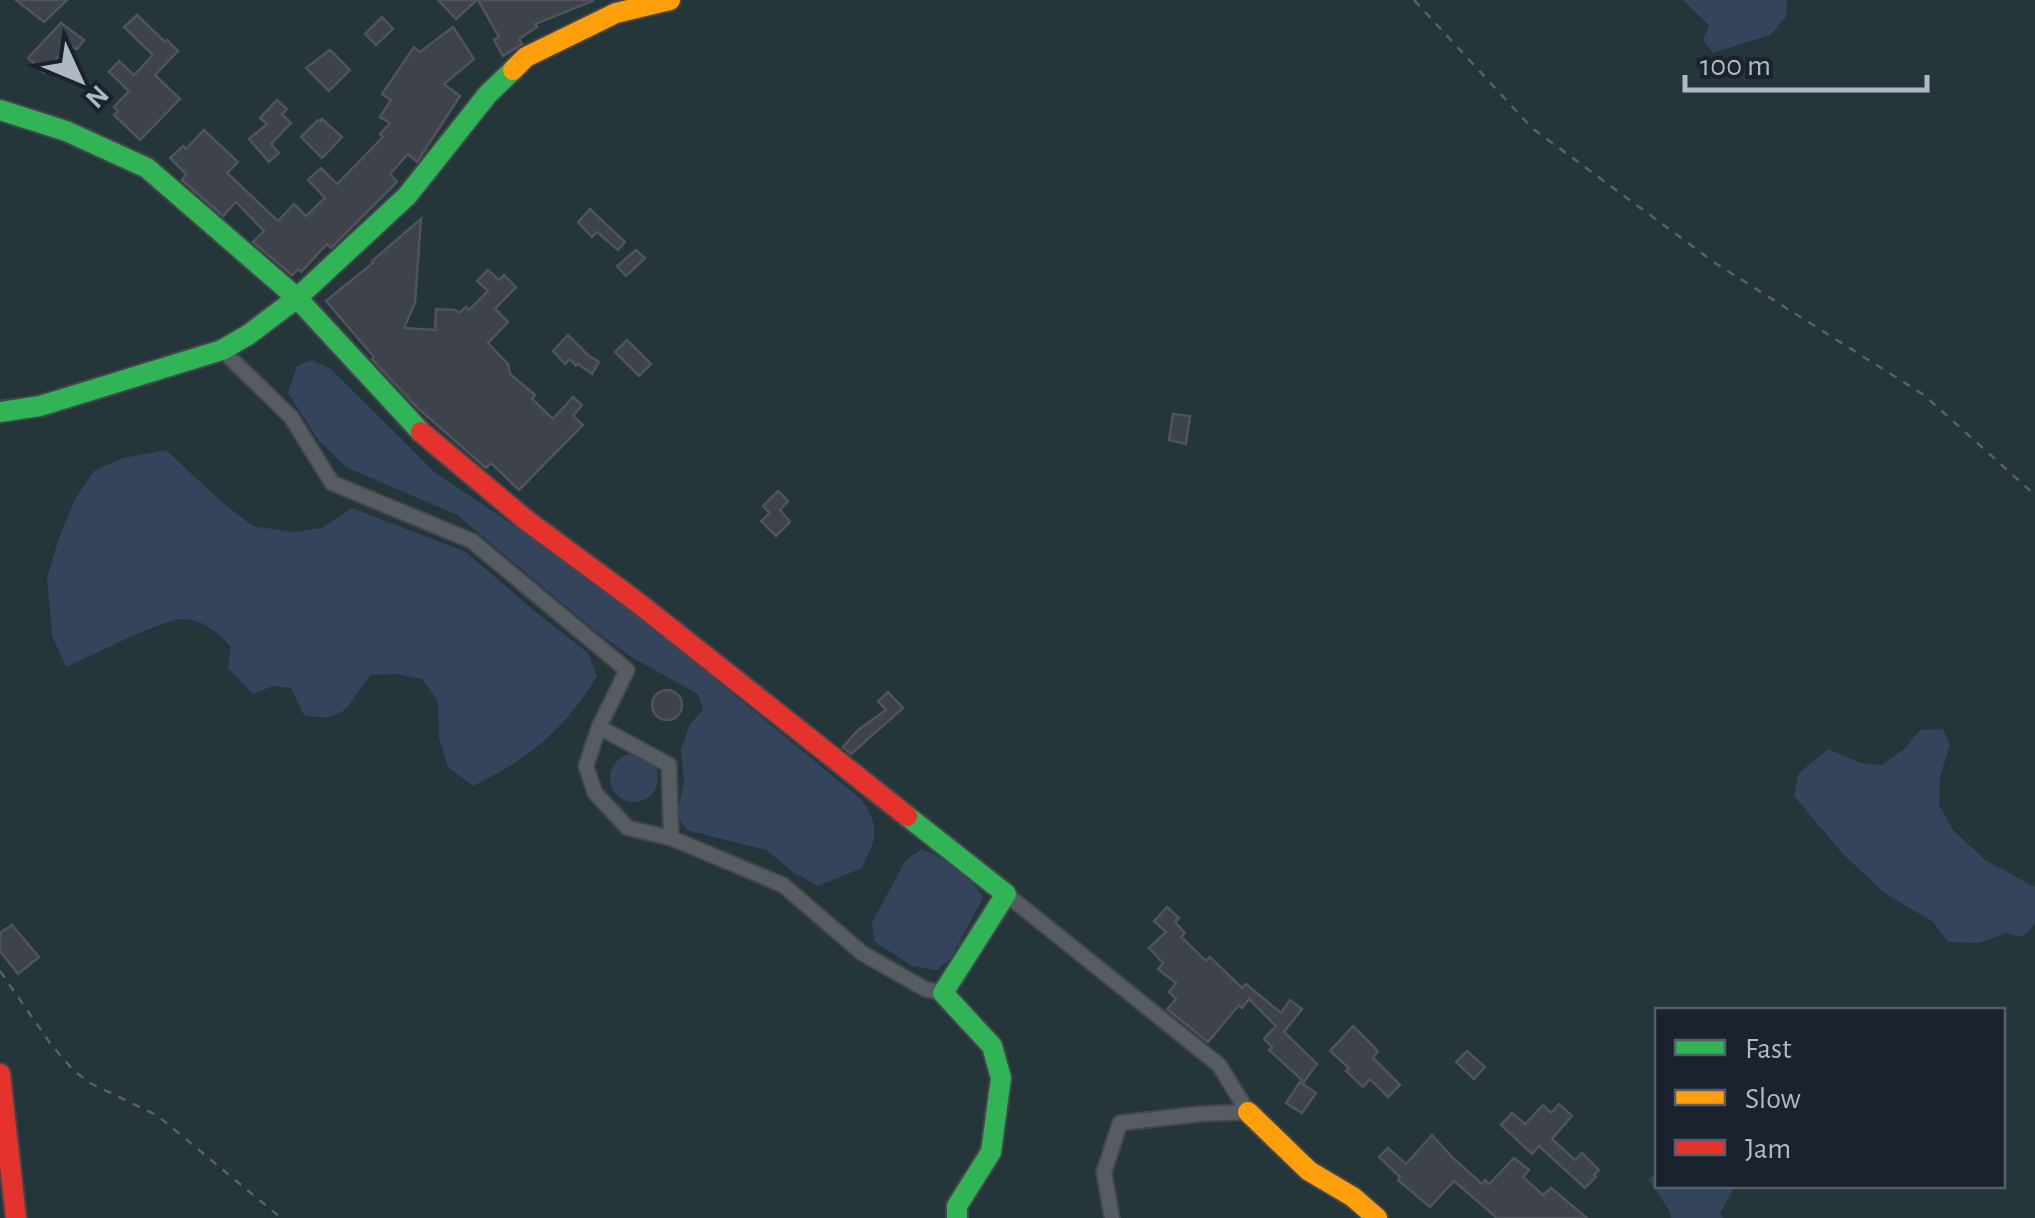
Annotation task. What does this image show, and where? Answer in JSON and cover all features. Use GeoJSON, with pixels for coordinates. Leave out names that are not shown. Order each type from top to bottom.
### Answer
{"type":"FeatureCollection","features":[{"type":"Feature","properties":{"kind":"street"},"geometry":{"type":"LineString","coordinates":[[0,412],[40,406],[222,350],[297,298],[407,196],[488,94],[526,57],[616,13],[670,0]]}},
{"type":"Feature","properties":{"kind":"street"},"geometry":{"type":"LineString","coordinates":[[0,110],[66,131],[148,168],[297,298],[422,433],[526,520],[653,614],[1219,1065],[1248,1112],[1309,1172],[1353,1197],[1377,1218]]}},
{"type":"Feature","properties":{"kind":"street"},"geometry":{"type":"LineString","coordinates":[[222,350],[290,417],[332,483],[472,542],[626,670],[599,726],[586,766],[595,793],[628,828],[672,838],[783,884],[862,953],[924,989],[943,992],[992,1046],[1002,1078],[991,1152],[957,1206],[957,1218]]}},
{"type":"Feature","properties":{"kind":"street"},"geometry":{"type":"LineString","coordinates":[[599,726],[669,764],[672,838]]}},
{"type":"Feature","properties":{"kind":"street"},"geometry":{"type":"LineString","coordinates":[[943,992],[1006,894]]}},
{"type":"Feature","properties":{"kind":"street"},"geometry":{"type":"LineString","coordinates":[[0,1074],[16,1218]]}},
{"type":"Feature","properties":{"kind":"street"},"geometry":{"type":"LineString","coordinates":[[1112,1218],[1104,1172],[1120,1123],[1248,1112]]}},
{"type":"Feature","properties":{"kind":"path"},"geometry":{"type":"LineString","coordinates":[[1414,0],[1532,128],[1714,264],[1924,395],[2035,495]]}},
{"type":"Feature","properties":{"kind":"path"},"geometry":{"type":"LineString","coordinates":[[0,971],[73,1070],[158,1116],[282,1218]]}},
{"type":"Feature","properties":{"kind":"shaded area"},"geometry":{"type":"Polygon","coordinates":[[[0,0],[2035,0],[2035,1218],[0,1218],[0,0]]]}},
{"type":"Feature","properties":{"kind":"water"},"geometry":{"type":"Polygon","coordinates":[[[1683,0],[1787,0],[1786,17],[1770,35],[1713,53],[1703,40],[1709,25],[1683,0]]]}},
{"type":"Feature","properties":{"kind":"water"},"geometry":{"type":"Polygon","coordinates":[[[312,360],[331,369],[433,471],[553,552],[660,634],[862,800],[872,819],[874,834],[862,868],[818,886],[766,850],[687,830],[677,816],[684,781],[681,750],[690,724],[703,710],[698,694],[631,657],[593,629],[457,515],[346,467],[319,441],[288,393],[297,366],[312,360]]]}},
{"type":"Feature","properties":{"kind":"water"},"geometry":{"type":"Polygon","coordinates":[[[166,450],[253,526],[294,532],[322,528],[352,508],[466,552],[588,653],[597,676],[572,712],[544,741],[512,765],[473,786],[448,767],[439,738],[438,701],[422,679],[371,675],[338,714],[304,715],[291,688],[273,686],[253,694],[228,668],[231,647],[216,632],[184,619],[144,631],[66,667],[52,636],[47,578],[75,499],[94,471],[123,458],[166,450]]]}},
{"type":"Feature","properties":{"kind":"water"},"geometry":{"type":"Polygon","coordinates":[[[1943,729],[1950,745],[1940,777],[1939,805],[1953,830],[1985,860],[2035,887],[2035,923],[2023,937],[2006,933],[1979,943],[1948,942],[1933,922],[1883,892],[1842,853],[1794,796],[1798,774],[1828,749],[1861,763],[1882,765],[1904,749],[1920,730],[1943,729]]]}},
{"type":"Feature","properties":{"kind":"water"},"geometry":{"type":"Polygon","coordinates":[[[634,754],[651,761],[658,778],[651,795],[634,802],[617,795],[610,778],[617,761],[634,754]]]}},
{"type":"Feature","properties":{"kind":"water"},"geometry":{"type":"Polygon","coordinates":[[[922,849],[957,869],[983,898],[951,958],[937,970],[912,966],[874,941],[872,922],[906,860],[922,849]]]}},
{"type":"Feature","properties":{"kind":"water"},"geometry":{"type":"Polygon","coordinates":[[[1655,1175],[1655,1188],[1734,1188],[1720,1213],[1723,1218],[1671,1218],[1648,1179],[1655,1175]]]}},
{"type":"Feature","properties":{"kind":"building"},"geometry":{"type":"Polygon","coordinates":[[[16,0],[67,0],[44,22],[16,0]]]}},
{"type":"Feature","properties":{"kind":"building"},"geometry":{"type":"Polygon","coordinates":[[[438,0],[477,0],[456,19],[438,0]]]}},
{"type":"Feature","properties":{"kind":"building"},"geometry":{"type":"Polygon","coordinates":[[[478,0],[593,1],[535,24],[537,27],[519,39],[522,44],[503,56],[494,40],[499,37],[478,0]]]}},
{"type":"Feature","properties":{"kind":"building"},"geometry":{"type":"Polygon","coordinates":[[[137,15],[178,51],[155,75],[180,99],[140,140],[114,115],[118,111],[114,107],[129,91],[109,72],[119,61],[134,75],[153,55],[124,27],[137,15]]]}},
{"type":"Feature","properties":{"kind":"building"},"geometry":{"type":"Polygon","coordinates":[[[382,17],[393,29],[376,45],[365,34],[382,17]]]}},
{"type":"Feature","properties":{"kind":"building"},"geometry":{"type":"Polygon","coordinates":[[[61,23],[84,40],[77,49],[68,46],[44,73],[28,58],[61,23]]]}},
{"type":"Feature","properties":{"kind":"building"},"geometry":{"type":"Polygon","coordinates":[[[453,27],[474,59],[444,84],[460,96],[417,162],[408,154],[390,174],[397,182],[331,248],[327,244],[301,272],[298,269],[292,275],[253,242],[264,231],[236,202],[223,216],[182,180],[186,174],[170,158],[183,146],[186,149],[204,130],[238,162],[227,173],[278,221],[294,204],[306,216],[325,198],[308,180],[321,168],[337,184],[383,137],[380,134],[390,123],[380,117],[391,100],[382,94],[414,47],[420,52],[453,27]]]}},
{"type":"Feature","properties":{"kind":"building"},"geometry":{"type":"Polygon","coordinates":[[[330,50],[350,70],[329,91],[306,68],[330,50]]]}},
{"type":"Feature","properties":{"kind":"building"},"geometry":{"type":"Polygon","coordinates":[[[277,100],[287,109],[282,114],[291,123],[271,144],[279,153],[269,162],[249,139],[267,124],[260,118],[277,100]]]}},
{"type":"Feature","properties":{"kind":"building"},"geometry":{"type":"Polygon","coordinates":[[[322,119],[342,137],[322,158],[301,137],[322,119]]]}},
{"type":"Feature","properties":{"kind":"building"},"geometry":{"type":"Polygon","coordinates":[[[590,209],[625,242],[618,250],[597,232],[592,237],[578,222],[590,209]]]}},
{"type":"Feature","properties":{"kind":"building"},"geometry":{"type":"Polygon","coordinates":[[[421,219],[415,303],[404,328],[435,330],[436,309],[459,313],[466,307],[469,310],[488,291],[477,281],[488,270],[499,280],[504,275],[516,287],[495,309],[508,322],[488,343],[508,364],[510,374],[535,395],[532,399],[553,419],[573,397],[582,405],[573,416],[583,425],[519,490],[491,463],[486,468],[420,410],[372,359],[326,301],[421,219]]]}},
{"type":"Feature","properties":{"kind":"building"},"geometry":{"type":"Polygon","coordinates":[[[636,250],[645,258],[626,276],[617,266],[636,250]]]}},
{"type":"Feature","properties":{"kind":"building"},"geometry":{"type":"Polygon","coordinates":[[[568,335],[599,362],[592,374],[570,359],[565,364],[553,351],[568,335]]]}},
{"type":"Feature","properties":{"kind":"building"},"geometry":{"type":"Polygon","coordinates":[[[627,340],[651,364],[639,376],[615,352],[627,340]]]}},
{"type":"Feature","properties":{"kind":"building"},"geometry":{"type":"Polygon","coordinates":[[[1173,414],[1190,416],[1186,444],[1169,440],[1173,414]]]}},
{"type":"Feature","properties":{"kind":"building"},"geometry":{"type":"Polygon","coordinates":[[[778,491],[788,501],[780,510],[790,522],[776,536],[761,521],[770,513],[763,506],[778,491]]]}},
{"type":"Feature","properties":{"kind":"building"},"geometry":{"type":"Polygon","coordinates":[[[667,690],[681,699],[682,705],[673,719],[667,720],[653,711],[652,705],[661,691],[667,690]]]}},
{"type":"Feature","properties":{"kind":"building"},"geometry":{"type":"Polygon","coordinates":[[[888,692],[903,708],[851,754],[843,747],[858,730],[886,710],[878,701],[888,692]]]}},
{"type":"Feature","properties":{"kind":"building"},"geometry":{"type":"Polygon","coordinates":[[[1167,907],[1179,918],[1175,922],[1185,933],[1181,937],[1206,961],[1210,957],[1242,988],[1246,984],[1281,1013],[1290,1000],[1302,1009],[1284,1032],[1317,1064],[1304,1082],[1269,1050],[1272,1047],[1264,1039],[1276,1026],[1249,999],[1242,1008],[1239,1005],[1208,1042],[1167,1009],[1176,999],[1169,992],[1176,983],[1158,969],[1163,963],[1149,948],[1166,932],[1154,921],[1167,907]]]}},
{"type":"Feature","properties":{"kind":"building"},"geometry":{"type":"Polygon","coordinates":[[[12,925],[39,957],[18,974],[0,951],[0,933],[12,925]]]}},
{"type":"Feature","properties":{"kind":"building"},"geometry":{"type":"Polygon","coordinates":[[[1353,1026],[1378,1051],[1373,1058],[1400,1085],[1388,1097],[1370,1079],[1363,1087],[1330,1051],[1353,1026]]]}},
{"type":"Feature","properties":{"kind":"building"},"geometry":{"type":"Polygon","coordinates":[[[1467,1051],[1485,1067],[1474,1079],[1456,1062],[1467,1051]]]}},
{"type":"Feature","properties":{"kind":"building"},"geometry":{"type":"Polygon","coordinates":[[[1300,1082],[1316,1093],[1302,1113],[1286,1103],[1300,1082]]]}},
{"type":"Feature","properties":{"kind":"building"},"geometry":{"type":"Polygon","coordinates":[[[1559,1104],[1572,1116],[1552,1139],[1575,1160],[1582,1153],[1599,1170],[1585,1188],[1539,1146],[1532,1154],[1501,1125],[1512,1113],[1525,1124],[1543,1105],[1551,1113],[1559,1104]]]}},
{"type":"Feature","properties":{"kind":"building"},"geometry":{"type":"Polygon","coordinates":[[[1432,1135],[1482,1184],[1485,1180],[1489,1184],[1514,1158],[1529,1170],[1523,1177],[1543,1195],[1551,1188],[1587,1218],[1497,1218],[1454,1181],[1430,1207],[1398,1180],[1400,1177],[1379,1157],[1388,1148],[1406,1164],[1432,1135]]]}},
{"type":"Feature","properties":{"kind":"traffic: fast"},"geometry":{"type":"LineString","coordinates":[[0,412],[40,406],[222,350],[248,335],[297,298],[407,196],[488,94],[513,70]]}},
{"type":"Feature","properties":{"kind":"traffic: fast"},"geometry":{"type":"LineString","coordinates":[[0,110],[66,131],[147,168],[297,298],[421,432]]}},
{"type":"Feature","properties":{"kind":"traffic: fast"},"geometry":{"type":"LineString","coordinates":[[907,816],[1006,894],[943,993],[992,1046],[1001,1078],[991,1152],[957,1206],[957,1218]]}},
{"type":"Feature","properties":{"kind":"traffic: slow"},"geometry":{"type":"LineString","coordinates":[[513,70],[526,57],[616,13],[670,0]]}},
{"type":"Feature","properties":{"kind":"traffic: slow"},"geometry":{"type":"LineString","coordinates":[[1248,1112],[1309,1171],[1353,1197],[1377,1218]]}},
{"type":"Feature","properties":{"kind":"traffic: jam"},"geometry":{"type":"LineString","coordinates":[[421,432],[526,520],[637,602],[907,816]]}},
{"type":"Feature","properties":{"kind":"traffic: jam"},"geometry":{"type":"LineString","coordinates":[[0,1074],[16,1218]]}}]}
